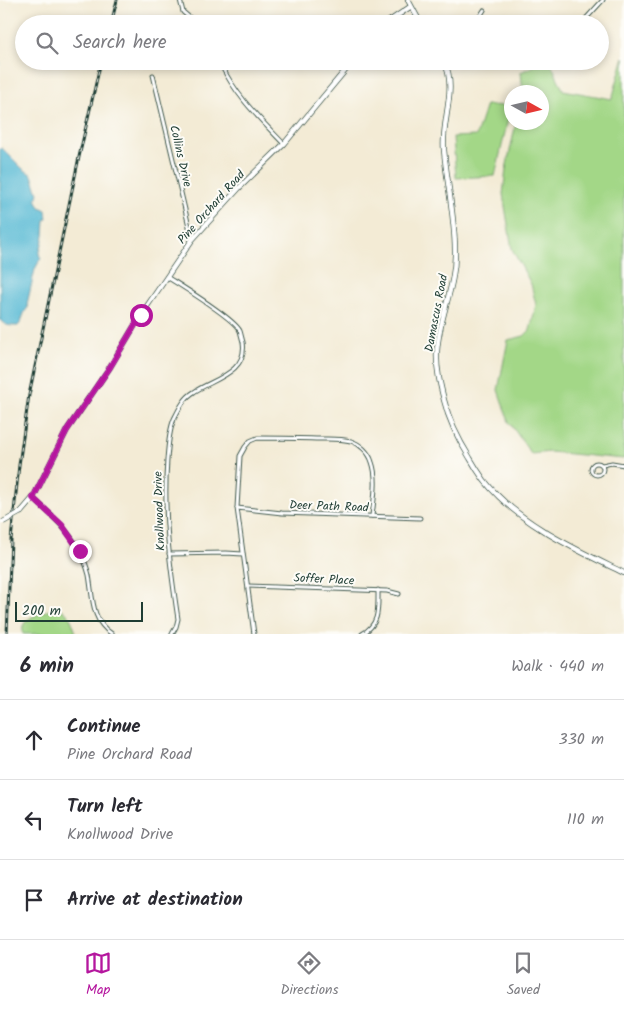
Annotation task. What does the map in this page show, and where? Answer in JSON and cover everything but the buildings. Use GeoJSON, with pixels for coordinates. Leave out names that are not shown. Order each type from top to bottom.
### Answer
{"type":"FeatureCollection","features":[{"type":"Feature","properties":{"kind":"street"},"geometry":{"type":"LineString","coordinates":[[180,0],[183,12],[186,15]]}},
{"type":"Feature","properties":{"kind":"street"},"geometry":{"type":"LineString","coordinates":[[408,0],[415,15]]}},
{"type":"Feature","properties":{"kind":"street"},"geometry":{"type":"LineString","coordinates":[[589,15],[603,0]]}},
{"type":"Feature","properties":{"kind":"street"},"geometry":{"type":"LineString","coordinates":[[398,15],[410,7]]}},
{"type":"Feature","properties":{"kind":"street"},"geometry":{"type":"LineString","coordinates":[[480,15],[484,10]]}},
{"type":"Feature","properties":{"kind":"street"},"geometry":{"type":"LineString","coordinates":[[224,70],[232,87],[244,103],[284,144]]}},
{"type":"Feature","properties":{"kind":"street","name":"Pine Orchard Road"},"geometry":{"type":"LineString","coordinates":[[1,523],[21,512],[33,498],[67,430],[192,240],[239,188],[284,144],[345,70]]}},
{"type":"Feature","properties":{"kind":"street","name":"Damascus Road"},"geometry":{"type":"LineString","coordinates":[[448,70],[450,87],[443,148],[456,252],[454,272],[440,329],[437,352],[438,376],[448,416],[460,442],[484,480],[498,495],[534,525],[565,544],[623,571]]}},
{"type":"Feature","properties":{"kind":"street","name":"Collins Drive"},"geometry":{"type":"LineString","coordinates":[[153,75],[192,240]]}},
{"type":"Feature","properties":{"kind":"street","name":"Knollwood Drive"},"geometry":{"type":"LineString","coordinates":[[167,277],[231,321],[240,330],[243,343],[242,353],[233,371],[193,392],[183,402],[173,422],[168,448],[165,487],[169,554],[178,619],[172,634]]}},
{"type":"Feature","properties":{"kind":"street"},"geometry":{"type":"LineString","coordinates":[[254,634],[237,508],[240,456],[250,441],[257,438],[329,439],[348,440],[356,443],[372,459],[375,480],[372,516]]}},
{"type":"Feature","properties":{"kind":"street"},"geometry":{"type":"LineString","coordinates":[[602,465],[612,463],[624,465]]}},
{"type":"Feature","properties":{"kind":"street"},"geometry":{"type":"LineString","coordinates":[[33,498],[62,525],[80,551],[88,574],[93,610],[99,621],[112,634]]}},
{"type":"Feature","properties":{"kind":"street","name":"Deer Path Road"},"geometry":{"type":"LineString","coordinates":[[237,508],[282,513],[420,518]]}},
{"type":"Feature","properties":{"kind":"street"},"geometry":{"type":"LineString","coordinates":[[169,554],[243,554]]}},
{"type":"Feature","properties":{"kind":"street","name":"Soffer Place"},"geometry":{"type":"LineString","coordinates":[[248,586],[387,590],[399,594]]}},
{"type":"Feature","properties":{"kind":"street"},"geometry":{"type":"LineString","coordinates":[[362,634],[369,630],[376,622],[378,590]]}},
{"type":"Feature","properties":{"kind":"green space"},"geometry":{"type":"Polygon","coordinates":[[[624,57],[624,459],[550,452],[531,454],[509,422],[498,390],[508,340],[524,336],[530,330],[536,305],[531,284],[512,249],[503,194],[506,169],[514,130],[549,130],[549,85],[522,85],[521,72],[525,70],[554,70],[563,90],[612,99],[624,57]]]}},
{"type":"Feature","properties":{"kind":"green space"},"geometry":{"type":"Polygon","coordinates":[[[486,105],[504,106],[504,130],[506,130],[495,176],[456,178],[453,137],[476,136],[486,105]]]}},
{"type":"Feature","properties":{"kind":"green space"},"geometry":{"type":"Polygon","coordinates":[[[60,608],[71,619],[76,634],[23,634],[23,626],[29,619],[45,611],[60,608]]]}},
{"type":"Feature","properties":{"kind":"water"},"geometry":{"type":"Polygon","coordinates":[[[2,148],[23,169],[32,175],[38,194],[36,199],[40,207],[46,210],[47,219],[45,220],[44,236],[39,255],[41,258],[35,269],[27,304],[28,308],[18,326],[8,325],[0,320],[0,149],[2,148]]]}},
{"type":"Feature","properties":{"kind":"railway"},"geometry":{"type":"LineString","coordinates":[[113,15],[117,0]]}},
{"type":"Feature","properties":{"kind":"railway"},"geometry":{"type":"LineString","coordinates":[[7,634],[11,540],[29,395],[99,70]]}},
{"type":"Feature","properties":{"kind":"route"},"geometry":{"type":"LineString","coordinates":[[80,551],[62,525],[33,498],[67,430],[110,367],[141,315]]}}]}
